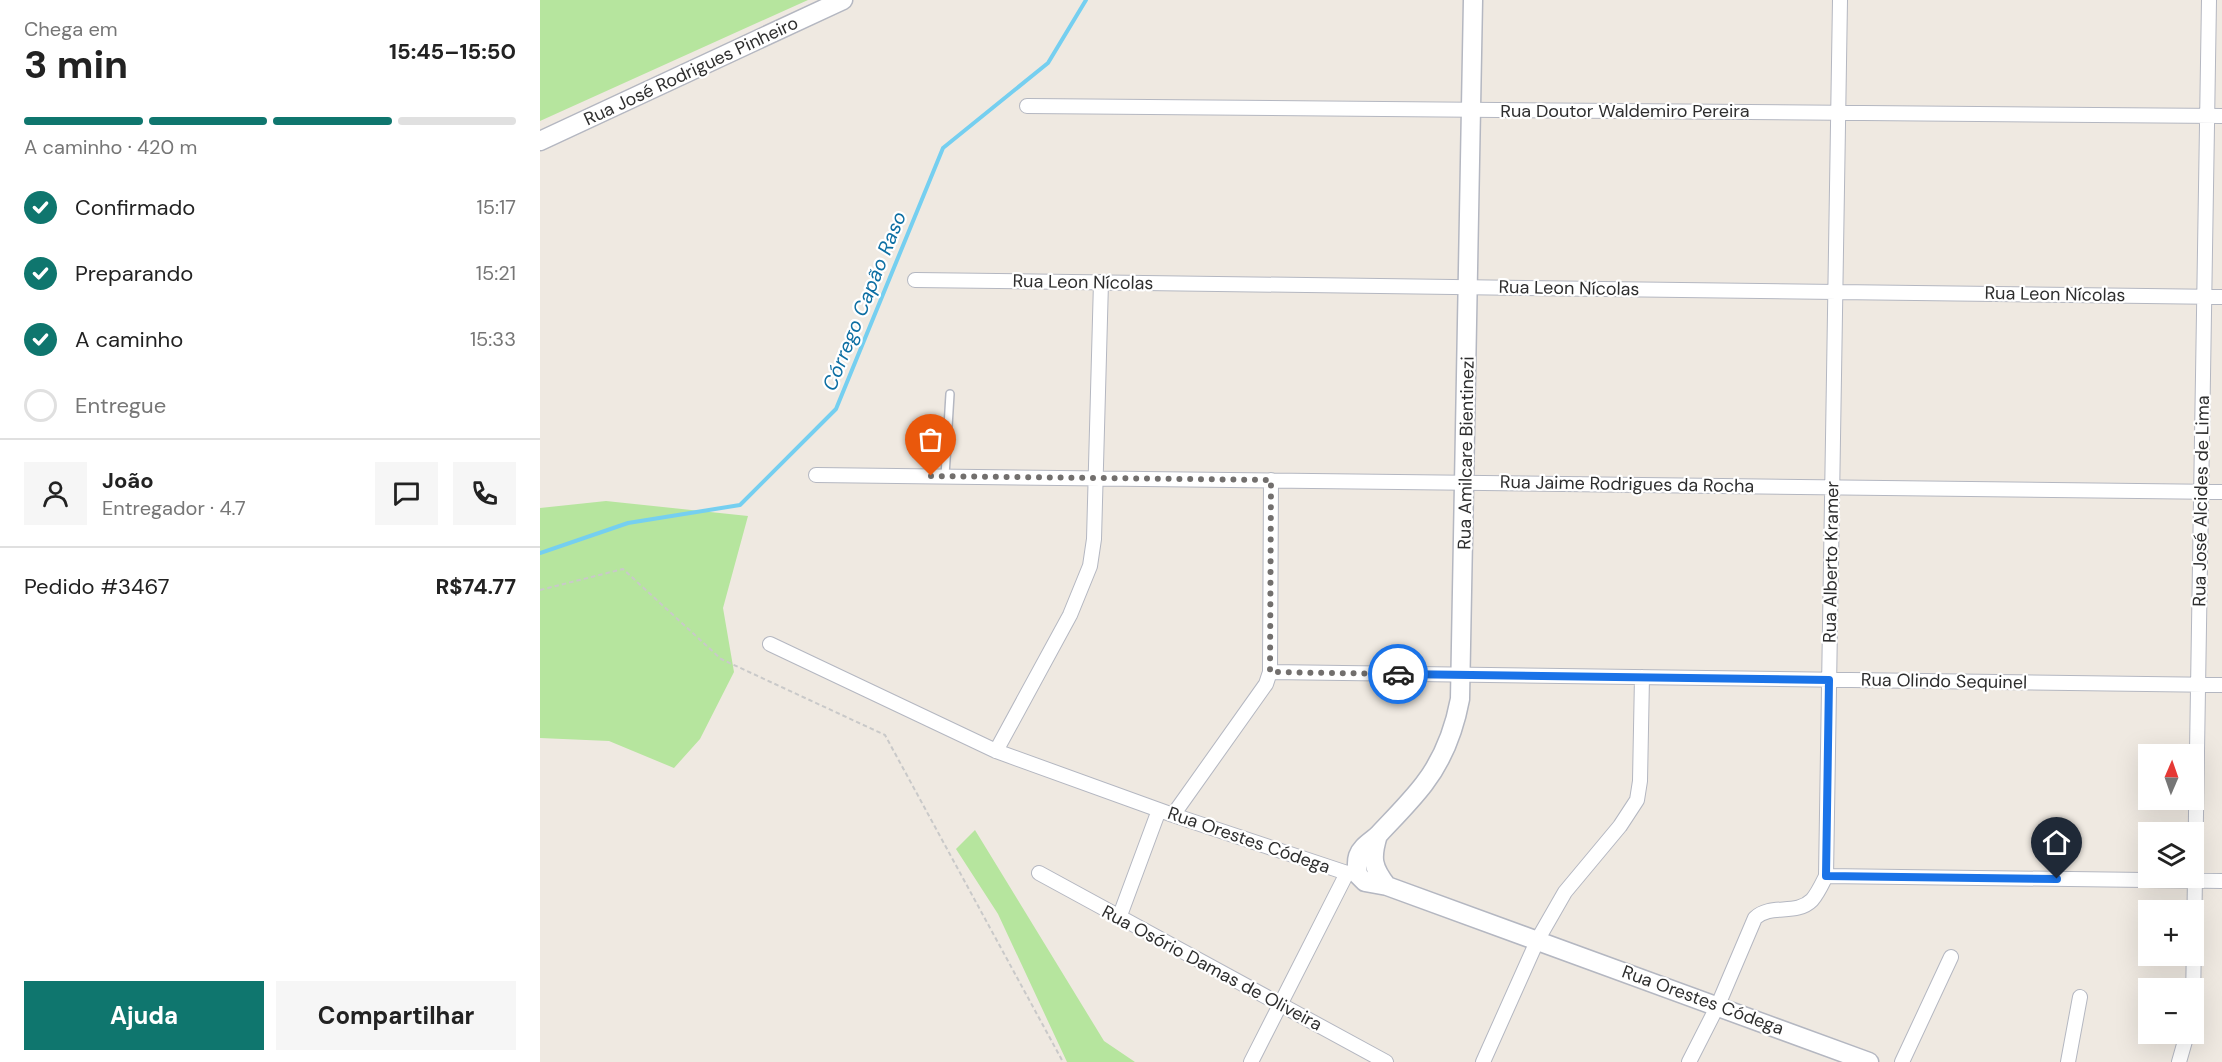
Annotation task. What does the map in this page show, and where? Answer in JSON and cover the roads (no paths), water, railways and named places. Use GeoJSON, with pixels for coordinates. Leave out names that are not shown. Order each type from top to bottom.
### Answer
{"type":"FeatureCollection","features":[{"type":"Feature","properties":{"kind":"main road","name":"Rua José Rodrigues Pinheiro"},"geometry":{"type":"LineString","coordinates":[[540,141],[843,0]]}},
{"type":"Feature","properties":{"kind":"main road","name":"Rua Amilcare Bientinezi"},"geometry":{"type":"LineString","coordinates":[[1352,872],[1362,849],[1378,835],[1424,784],[1449,744],[1456,723],[1460,699],[1473,0]]}},
{"type":"Feature","properties":{"kind":"main road"},"geometry":{"type":"LineString","coordinates":[[1378,835],[1374,847],[1375,871],[1387,886]]}},
{"type":"Feature","properties":{"kind":"main road","name":"Rua Orestes Códega"},"geometry":{"type":"LineString","coordinates":[[1352,872],[1365,882],[1387,886],[1538,939],[1869,1062]]}},
{"type":"Feature","properties":{"kind":"street","name":"Rua Alberto Kramer"},"geometry":{"type":"LineString","coordinates":[[1826,876],[1840,0]]}},
{"type":"Feature","properties":{"kind":"street","name":"Rua José Alcides de Lima"},"geometry":{"type":"LineString","coordinates":[[2196,822],[2209,0]]}},
{"type":"Feature","properties":{"kind":"street","name":"Rua Doutor Waldemiro Pereira"},"geometry":{"type":"LineString","coordinates":[[1027,106],[2222,116]]}},
{"type":"Feature","properties":{"kind":"street","name":"Rua Leon Nícolas"},"geometry":{"type":"LineString","coordinates":[[915,280],[2222,297]]}},
{"type":"Feature","properties":{"kind":"street"},"geometry":{"type":"LineString","coordinates":[[996,751],[1070,615],[1084,582],[1093,551],[1101,282]]}},
{"type":"Feature","properties":{"kind":"street","name":"Rua Jaime Rodrigues da Rocha"},"geometry":{"type":"LineString","coordinates":[[816,475],[2222,492]]}},
{"type":"Feature","properties":{"kind":"street"},"geometry":{"type":"LineString","coordinates":[[1173,815],[1261,694],[1270,672],[1271,480]]}},
{"type":"Feature","properties":{"kind":"street","name":"Rua Orestes Códega"},"geometry":{"type":"LineString","coordinates":[[770,644],[996,751],[1173,815],[1352,872]]}},
{"type":"Feature","properties":{"kind":"street","name":"Rua Olindo Sequinel"},"geometry":{"type":"LineString","coordinates":[[1270,672],[2222,684]]}},
{"type":"Feature","properties":{"kind":"street"},"geometry":{"type":"LineString","coordinates":[[1483,1062],[1538,939],[1565,892],[1620,826],[1637,800],[1640,781],[1642,677]]}},
{"type":"Feature","properties":{"kind":"street"},"geometry":{"type":"LineString","coordinates":[[1119,918],[1160,810]]}},
{"type":"Feature","properties":{"kind":"street","name":"Rua Amilcare Bientinezi"},"geometry":{"type":"LineString","coordinates":[[1251,1062],[1352,872]]}},
{"type":"Feature","properties":{"kind":"street","name":"Rua Osório Damas de Oliveira"},"geometry":{"type":"LineString","coordinates":[[1039,873],[1386,1062]]}},
{"type":"Feature","properties":{"kind":"street"},"geometry":{"type":"LineString","coordinates":[[1689,1062],[1718,1005],[1755,918],[1762,912],[1804,906],[1818,893],[1826,876],[2138,880]]}},
{"type":"Feature","properties":{"kind":"street"},"geometry":{"type":"LineString","coordinates":[[2204,881],[2222,881]]}},
{"type":"Feature","properties":{"kind":"street","name":"Rua José Alcides de Lima"},"geometry":{"type":"LineString","coordinates":[[2193,978],[2195,888]]}},
{"type":"Feature","properties":{"kind":"street"},"geometry":{"type":"LineString","coordinates":[[1902,1062],[1951,957]]}},
{"type":"Feature","properties":{"kind":"street"},"geometry":{"type":"LineString","coordinates":[[2068,1062],[2080,997]]}},
{"type":"Feature","properties":{"kind":"street"},"geometry":{"type":"LineString","coordinates":[[2179,1062],[2184,1044]]}},
{"type":"Feature","properties":{"kind":"lane"},"geometry":{"type":"LineString","coordinates":[[945,476],[950,394]]}},
{"type":"Feature","properties":{"kind":"waterway","name":"Córrego Capão Raso"},"geometry":{"type":"LineString","coordinates":[[540,553],[628,523],[740,505],[836,409],[943,148],[1048,63],[1086,0]]}}]}
